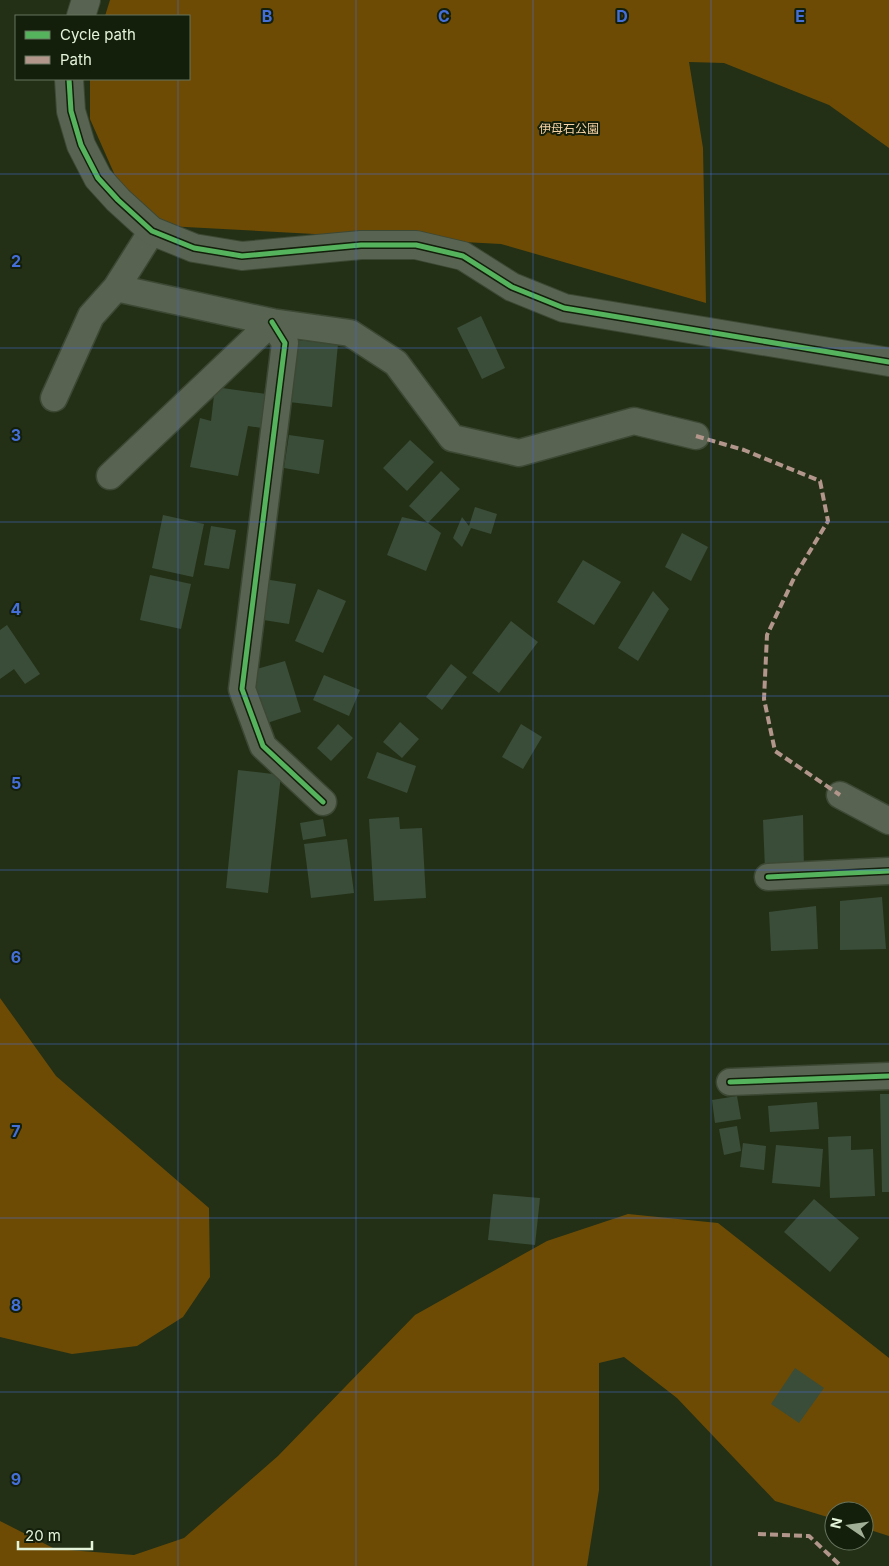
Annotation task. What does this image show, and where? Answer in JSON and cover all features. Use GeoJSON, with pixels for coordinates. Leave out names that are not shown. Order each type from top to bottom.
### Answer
{"type":"FeatureCollection","features":[{"type":"Feature","properties":{"kind":"street"},"geometry":{"type":"LineString","coordinates":[[82,15],[86,0]]}},
{"type":"Feature","properties":{"kind":"street"},"geometry":{"type":"LineString","coordinates":[[69,80],[71,111],[81,145],[98,178],[118,200],[152,231],[194,248],[242,256],[361,245],[416,245],[464,256],[512,287],[564,308],[889,362]]}},
{"type":"Feature","properties":{"kind":"street"},"geometry":{"type":"LineString","coordinates":[[54,398],[91,316],[116,288],[152,231]]}},
{"type":"Feature","properties":{"kind":"street"},"geometry":{"type":"LineString","coordinates":[[116,288],[272,322],[350,333],[396,363],[452,438],[519,453],[634,421],[696,436]]}},
{"type":"Feature","properties":{"kind":"street"},"geometry":{"type":"LineString","coordinates":[[110,476],[272,322]]}},
{"type":"Feature","properties":{"kind":"street"},"geometry":{"type":"LineString","coordinates":[[272,322],[285,343],[242,689],[263,746],[323,802]]}},
{"type":"Feature","properties":{"kind":"street"},"geometry":{"type":"LineString","coordinates":[[840,795],[889,821]]}},
{"type":"Feature","properties":{"kind":"street"},"geometry":{"type":"LineString","coordinates":[[768,878],[889,871]]}},
{"type":"Feature","properties":{"kind":"street"},"geometry":{"type":"LineString","coordinates":[[730,1082],[889,1076]]}},
{"type":"Feature","properties":{"kind":"green space","name":"伊母石公園"},"geometry":{"type":"Polygon","coordinates":[[[110,0],[889,0],[889,148],[829,105],[724,63],[689,62],[703,148],[706,303],[501,244],[167,226],[129,207],[90,119],[90,80],[190,80],[190,15],[105,15],[110,0]]]}},
{"type":"Feature","properties":{"kind":"green space"},"geometry":{"type":"Polygon","coordinates":[[[0,998],[56,1076],[209,1208],[210,1277],[183,1317],[137,1346],[72,1354],[0,1337],[0,998]]]}},
{"type":"Feature","properties":{"kind":"green space"},"geometry":{"type":"Polygon","coordinates":[[[628,1214],[718,1223],[889,1358],[889,1536],[874,1531],[874,1501],[824,1501],[824,1516],[775,1501],[677,1398],[624,1357],[599,1363],[599,1490],[587,1566],[0,1566],[0,1521],[55,1549],[134,1555],[184,1538],[278,1456],[415,1315],[547,1241],[628,1214]]]}},
{"type":"Feature","properties":{"kind":"building"},"geometry":{"type":"Polygon","coordinates":[[[481,316],[505,368],[482,379],[457,328],[481,316]]]}},
{"type":"Feature","properties":{"kind":"building"},"geometry":{"type":"Polygon","coordinates":[[[295,340],[338,344],[332,407],[289,402],[295,340]]]}},
{"type":"Feature","properties":{"kind":"building"},"geometry":{"type":"Polygon","coordinates":[[[215,387],[266,394],[262,428],[248,426],[238,476],[190,467],[200,418],[211,421],[215,387]]]}},
{"type":"Feature","properties":{"kind":"building"},"geometry":{"type":"Polygon","coordinates":[[[289,435],[324,440],[319,474],[284,468],[289,435]]]}},
{"type":"Feature","properties":{"kind":"building"},"geometry":{"type":"Polygon","coordinates":[[[410,440],[434,462],[407,491],[383,468],[410,440]]]}},
{"type":"Feature","properties":{"kind":"building"},"geometry":{"type":"Polygon","coordinates":[[[441,471],[460,489],[428,523],[409,506],[441,471]]]}},
{"type":"Feature","properties":{"kind":"building"},"geometry":{"type":"Polygon","coordinates":[[[475,507],[497,514],[491,534],[471,528],[462,547],[453,538],[462,517],[469,526],[475,507]]]}},
{"type":"Feature","properties":{"kind":"building"},"geometry":{"type":"Polygon","coordinates":[[[163,515],[204,524],[193,577],[152,568],[163,515]]]}},
{"type":"Feature","properties":{"kind":"building"},"geometry":{"type":"Polygon","coordinates":[[[402,517],[428,523],[441,533],[426,571],[387,555],[402,517]]]}},
{"type":"Feature","properties":{"kind":"building"},"geometry":{"type":"Polygon","coordinates":[[[211,526],[236,530],[229,569],[204,565],[211,526]]]}},
{"type":"Feature","properties":{"kind":"building"},"geometry":{"type":"Polygon","coordinates":[[[682,533],[708,547],[691,581],[665,567],[682,533]]]}},
{"type":"Feature","properties":{"kind":"building"},"geometry":{"type":"Polygon","coordinates":[[[583,560],[621,582],[594,625],[557,602],[583,560]]]}},
{"type":"Feature","properties":{"kind":"building"},"geometry":{"type":"Polygon","coordinates":[[[150,575],[191,584],[181,629],[140,620],[150,575]]]}},
{"type":"Feature","properties":{"kind":"building"},"geometry":{"type":"Polygon","coordinates":[[[264,579],[296,584],[289,624],[257,619],[264,579]]]}},
{"type":"Feature","properties":{"kind":"building"},"geometry":{"type":"Polygon","coordinates":[[[318,589],[346,601],[323,653],[295,641],[318,589]]]}},
{"type":"Feature","properties":{"kind":"building"},"geometry":{"type":"Polygon","coordinates":[[[653,591],[669,609],[638,661],[618,648],[653,591]]]}},
{"type":"Feature","properties":{"kind":"building"},"geometry":{"type":"Polygon","coordinates":[[[511,621],[538,642],[499,693],[472,673],[511,621]]]}},
{"type":"Feature","properties":{"kind":"building"},"geometry":{"type":"Polygon","coordinates":[[[7,625],[40,674],[25,684],[14,669],[0,679],[0,630],[7,625]]]}},
{"type":"Feature","properties":{"kind":"building"},"geometry":{"type":"Polygon","coordinates":[[[285,661],[301,712],[267,723],[250,671],[285,661]]]}},
{"type":"Feature","properties":{"kind":"building"},"geometry":{"type":"Polygon","coordinates":[[[451,664],[467,677],[442,710],[426,697],[451,664]]]}},
{"type":"Feature","properties":{"kind":"building"},"geometry":{"type":"Polygon","coordinates":[[[324,675],[360,690],[349,716],[313,700],[324,675]]]}},
{"type":"Feature","properties":{"kind":"building"},"geometry":{"type":"Polygon","coordinates":[[[400,722],[419,739],[402,758],[383,742],[400,722]]]}},
{"type":"Feature","properties":{"kind":"building"},"geometry":{"type":"Polygon","coordinates":[[[338,724],[353,738],[331,761],[317,748],[338,724]]]}},
{"type":"Feature","properties":{"kind":"building"},"geometry":{"type":"Polygon","coordinates":[[[521,724],[542,737],[523,769],[502,757],[521,724]]]}},
{"type":"Feature","properties":{"kind":"building"},"geometry":{"type":"Polygon","coordinates":[[[377,752],[416,766],[407,793],[367,778],[377,752]]]}},
{"type":"Feature","properties":{"kind":"building"},"geometry":{"type":"Polygon","coordinates":[[[238,770],[281,775],[268,893],[226,888],[238,770]]]}},
{"type":"Feature","properties":{"kind":"building"},"geometry":{"type":"Polygon","coordinates":[[[803,815],[804,872],[765,870],[763,820],[803,815]]]}},
{"type":"Feature","properties":{"kind":"building"},"geometry":{"type":"Polygon","coordinates":[[[399,817],[400,829],[422,828],[426,898],[374,901],[369,819],[399,817]]]}},
{"type":"Feature","properties":{"kind":"building"},"geometry":{"type":"Polygon","coordinates":[[[323,819],[326,836],[303,840],[300,823],[323,819]]]}},
{"type":"Feature","properties":{"kind":"building"},"geometry":{"type":"Polygon","coordinates":[[[347,839],[354,893],[311,898],[304,844],[347,839]]]}},
{"type":"Feature","properties":{"kind":"building"},"geometry":{"type":"Polygon","coordinates":[[[882,897],[886,949],[840,950],[840,901],[882,897]]]}},
{"type":"Feature","properties":{"kind":"building"},"geometry":{"type":"Polygon","coordinates":[[[816,906],[818,949],[771,951],[769,912],[816,906]]]}},
{"type":"Feature","properties":{"kind":"building"},"geometry":{"type":"Polygon","coordinates":[[[880,1094],[889,1094],[889,1192],[882,1192],[880,1094]]]}},
{"type":"Feature","properties":{"kind":"building"},"geometry":{"type":"Polygon","coordinates":[[[737,1096],[741,1119],[715,1123],[712,1100],[737,1096]]]}},
{"type":"Feature","properties":{"kind":"building"},"geometry":{"type":"Polygon","coordinates":[[[817,1102],[819,1129],[770,1132],[768,1106],[817,1102]]]}},
{"type":"Feature","properties":{"kind":"building"},"geometry":{"type":"Polygon","coordinates":[[[737,1126],[741,1151],[724,1155],[719,1129],[737,1126]]]}},
{"type":"Feature","properties":{"kind":"building"},"geometry":{"type":"Polygon","coordinates":[[[851,1136],[851,1150],[873,1149],[875,1196],[830,1198],[828,1137],[851,1136]]]}},
{"type":"Feature","properties":{"kind":"building"},"geometry":{"type":"Polygon","coordinates":[[[743,1143],[766,1146],[764,1170],[740,1167],[743,1143]]]}},
{"type":"Feature","properties":{"kind":"building"},"geometry":{"type":"Polygon","coordinates":[[[776,1145],[823,1149],[820,1187],[772,1183],[776,1145]]]}},
{"type":"Feature","properties":{"kind":"building"},"geometry":{"type":"Polygon","coordinates":[[[493,1194],[540,1198],[535,1245],[488,1240],[493,1194]]]}},
{"type":"Feature","properties":{"kind":"building"},"geometry":{"type":"Polygon","coordinates":[[[814,1199],[859,1238],[830,1272],[784,1232],[814,1199]]]}},
{"type":"Feature","properties":{"kind":"building"},"geometry":{"type":"Polygon","coordinates":[[[795,1368],[824,1388],[799,1423],[771,1404],[795,1368]]]}},
{"type":"Feature","properties":{"kind":"marked path"},"geometry":{"type":"LineString","coordinates":[[696,436],[744,450],[820,481],[828,521],[795,576],[767,635],[764,699],[775,751],[840,795]]}},
{"type":"Feature","properties":{"kind":"marked path"},"geometry":{"type":"LineString","coordinates":[[758,1534],[809,1536],[841,1566]]}},
{"type":"Feature","properties":{"kind":"cycle path"},"geometry":{"type":"LineString","coordinates":[[69,80],[71,111],[81,145],[98,178],[118,200],[152,231],[194,248],[242,256],[361,245],[416,245],[463,256],[512,287],[564,308],[889,362]]}},
{"type":"Feature","properties":{"kind":"cycle path"},"geometry":{"type":"LineString","coordinates":[[272,322],[285,343],[242,689],[263,746],[323,802]]}},
{"type":"Feature","properties":{"kind":"cycle path"},"geometry":{"type":"LineString","coordinates":[[768,877],[889,871]]}},
{"type":"Feature","properties":{"kind":"cycle path"},"geometry":{"type":"LineString","coordinates":[[730,1082],[889,1076]]}}]}
